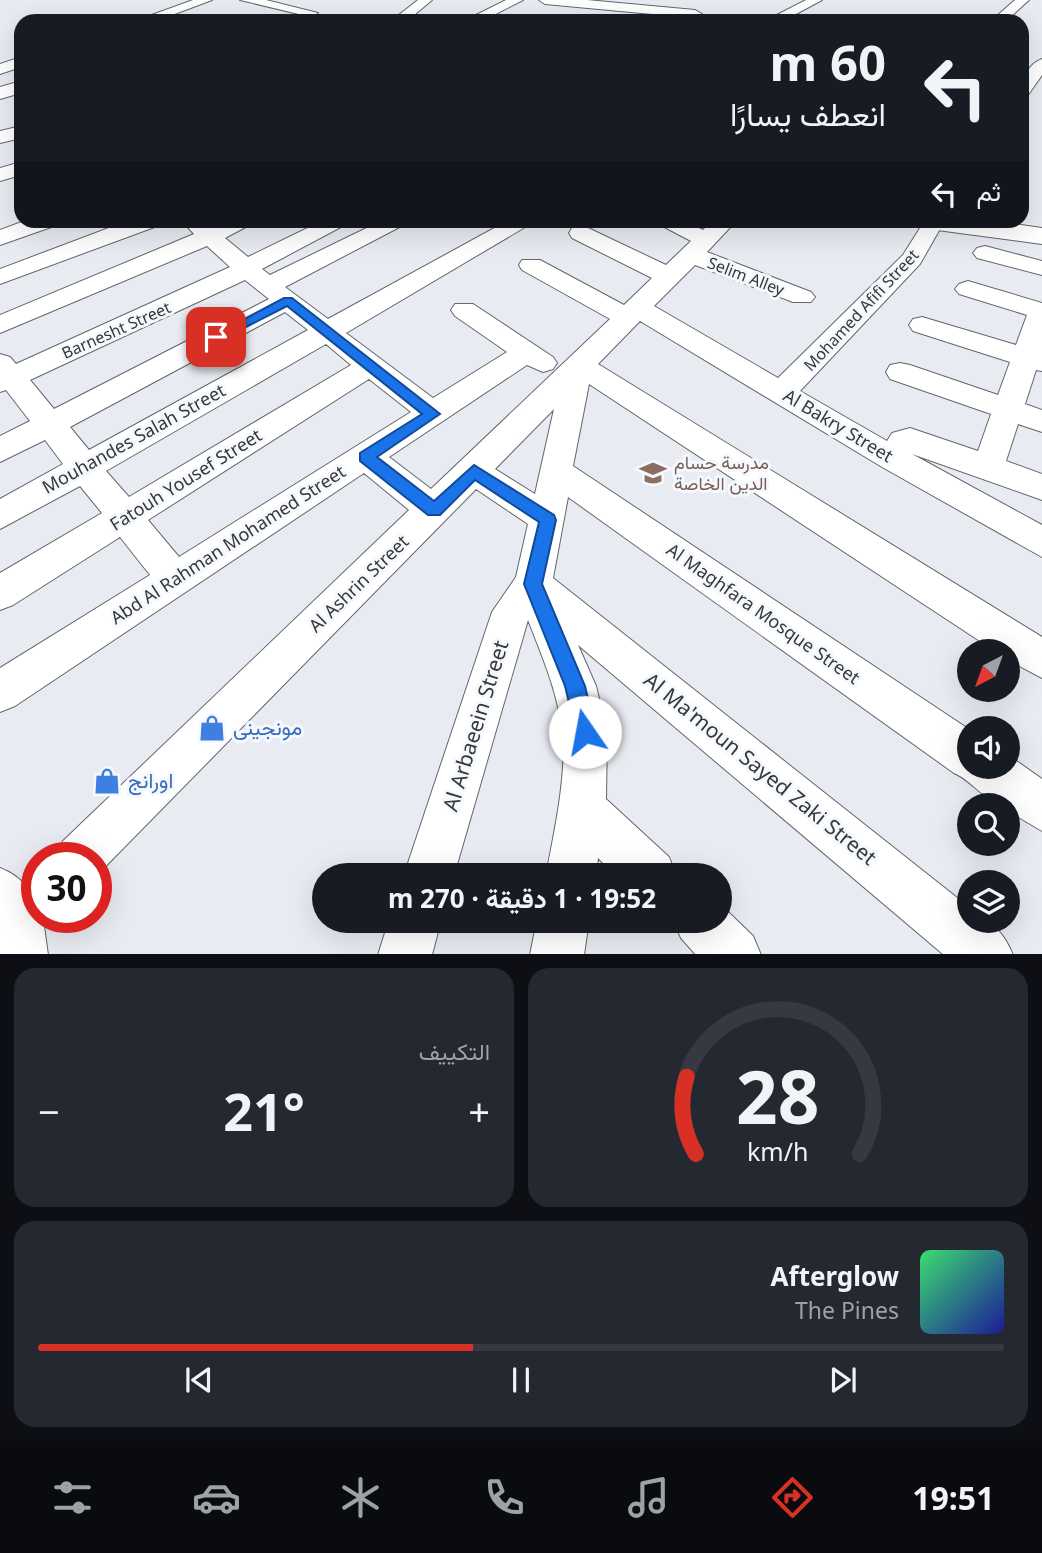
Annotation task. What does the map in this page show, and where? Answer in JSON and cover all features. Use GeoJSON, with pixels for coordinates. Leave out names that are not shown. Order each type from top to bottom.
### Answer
{"type":"FeatureCollection","features":[{"type":"Feature","properties":{"kind":"main road"},"geometry":{"type":"LineString","coordinates":[[982,228],[1042,236]]}},
{"type":"Feature","properties":{"kind":"street"},"geometry":{"type":"LineString","coordinates":[[154,14],[194,0]]}},
{"type":"Feature","properties":{"kind":"street"},"geometry":{"type":"LineString","coordinates":[[155,14],[206,0]]}},
{"type":"Feature","properties":{"kind":"street"},"geometry":{"type":"LineString","coordinates":[[246,0],[311,13]]}},
{"type":"Feature","properties":{"kind":"street"},"geometry":{"type":"LineString","coordinates":[[407,14],[425,0]]}},
{"type":"Feature","properties":{"kind":"street"},"geometry":{"type":"LineString","coordinates":[[486,14],[517,0]]}},
{"type":"Feature","properties":{"kind":"street"},"geometry":{"type":"LineString","coordinates":[[545,0],[695,14]]}},
{"type":"Feature","properties":{"kind":"street"},"geometry":{"type":"LineString","coordinates":[[788,14],[817,0]]}},
{"type":"Feature","properties":{"kind":"street"},"geometry":{"type":"LineString","coordinates":[[1006,14],[1023,0]]}},
{"type":"Feature","properties":{"kind":"street"},"geometry":{"type":"LineString","coordinates":[[1029,79],[1039,62]]}},
{"type":"Feature","properties":{"kind":"street"},"geometry":{"type":"LineString","coordinates":[[0,238],[27,228]]}},
{"type":"Feature","properties":{"kind":"street"},"geometry":{"type":"LineString","coordinates":[[0,276],[130,228]]}},
{"type":"Feature","properties":{"kind":"street"},"geometry":{"type":"LineString","coordinates":[[0,325],[202,228],[246,268],[433,414]]}},
{"type":"Feature","properties":{"kind":"street","name":"Barnesht Street"},"geometry":{"type":"LineString","coordinates":[[4,374],[230,279],[246,268],[327,228]]}},
{"type":"Feature","properties":{"kind":"street"},"geometry":{"type":"LineString","coordinates":[[0,450],[50,424],[388,228]]}},
{"type":"Feature","properties":{"kind":"street","name":"Mouhandes Salah Street"},"geometry":{"type":"LineString","coordinates":[[0,515],[512,228]]}},
{"type":"Feature","properties":{"kind":"street"},"geometry":{"type":"LineString","coordinates":[[672,228],[697,248]]}},
{"type":"Feature","properties":{"kind":"street","name":"Mohamed Afifi Street"},"geometry":{"type":"LineString","coordinates":[[781,393],[912,260],[926,228]]}},
{"type":"Feature","properties":{"kind":"street"},"geometry":{"type":"LineString","coordinates":[[580,233],[697,248]]}},
{"type":"Feature","properties":{"kind":"street","name":"Selim Alley"},"geometry":{"type":"LineString","coordinates":[[697,248],[802,297]]}},
{"type":"Feature","properties":{"kind":"street","name":"Al Ashrin Street"},"geometry":{"type":"LineString","coordinates":[[96,842],[697,248]]}},
{"type":"Feature","properties":{"kind":"street"},"geometry":{"type":"LineString","coordinates":[[985,253],[1042,268]]}},
{"type":"Feature","properties":{"kind":"street","name":"Al Bakry Street"},"geometry":{"type":"LineString","coordinates":[[531,265],[631,312],[781,393],[1042,542]]}},
{"type":"Feature","properties":{"kind":"street"},"geometry":{"type":"LineString","coordinates":[[968,289],[1042,311],[1035,360],[1007,410],[988,467]]}},
{"type":"Feature","properties":{"kind":"street"},"geometry":{"type":"LineString","coordinates":[[464,310],[527,352],[571,371],[1042,659]]}},
{"type":"Feature","properties":{"kind":"street"},"geometry":{"type":"LineString","coordinates":[[922,325],[1035,360]]}},
{"type":"Feature","properties":{"kind":"street","name":"Abd Al Rahman Mohamed Street"},"geometry":{"type":"LineString","coordinates":[[0,692],[527,352]]}},
{"type":"Feature","properties":{"kind":"street","name":"Fatouh Yousef Street"},"geometry":{"type":"LineString","coordinates":[[0,593],[372,365]]}},
{"type":"Feature","properties":{"kind":"street","name":"Al Arbaeein Street"},"geometry":{"type":"LineString","coordinates":[[433,863],[511,612],[533,584],[548,520],[571,371]]}},
{"type":"Feature","properties":{"kind":"street"},"geometry":{"type":"LineString","coordinates":[[900,372],[1042,421]]}},
{"type":"Feature","properties":{"kind":"street"},"geometry":{"type":"LineString","coordinates":[[4,374],[50,424],[176,580]]}},
{"type":"Feature","properties":{"kind":"street"},"geometry":{"type":"LineString","coordinates":[[893,459],[903,441],[910,439],[1042,487]]}},
{"type":"Feature","properties":{"kind":"street"},"geometry":{"type":"LineString","coordinates":[[366,457],[434,510]]}},
{"type":"Feature","properties":{"kind":"street"},"geometry":{"type":"LineString","coordinates":[[474,471],[548,520]]}},
{"type":"Feature","properties":{"kind":"street","name":"Al Maghfara Mosque Street"},"geometry":{"type":"LineString","coordinates":[[556,471],[957,748]]}},
{"type":"Feature","properties":{"kind":"street"},"geometry":{"type":"LineString","coordinates":[[533,584],[575,686],[585,732],[582,809],[573,863]]}},
{"type":"Feature","properties":{"kind":"street","name":"Al Ma'moun Sayed Zaki Street"},"geometry":{"type":"LineString","coordinates":[[533,584],[986,954]]}},
{"type":"Feature","properties":{"kind":"street"},"geometry":{"type":"LineString","coordinates":[[1002,779],[1042,807]]}},
{"type":"Feature","properties":{"kind":"street"},"geometry":{"type":"LineString","coordinates":[[582,809],[638,863]]}},
{"type":"Feature","properties":{"kind":"street"},"geometry":{"type":"LineString","coordinates":[[405,954],[411,933]]}},
{"type":"Feature","properties":{"kind":"street"},"geometry":{"type":"LineString","coordinates":[[557,954],[561,933]]}},
{"type":"Feature","properties":{"kind":"street"},"geometry":{"type":"LineString","coordinates":[[712,933],[734,954]]}},
{"type":"Feature","properties":{"kind":"place","name":"مدرسة حسام الدين الخاصة"},"geometry":{"type":"Point","coordinates":[653,473]}},
{"type":"Feature","properties":{"kind":"place","name":"مونجينى"},"geometry":{"type":"Point","coordinates":[212,728]}},
{"type":"Feature","properties":{"kind":"place","name":"اورانج"},"geometry":{"type":"Point","coordinates":[107,781]}},
{"type":"Feature","properties":{"kind":"route"},"geometry":{"type":"LineString","coordinates":[[216,337],[288,300],[433,414],[366,457],[434,510],[474,471],[548,520],[533,584],[575,686],[585,732]]}}]}
